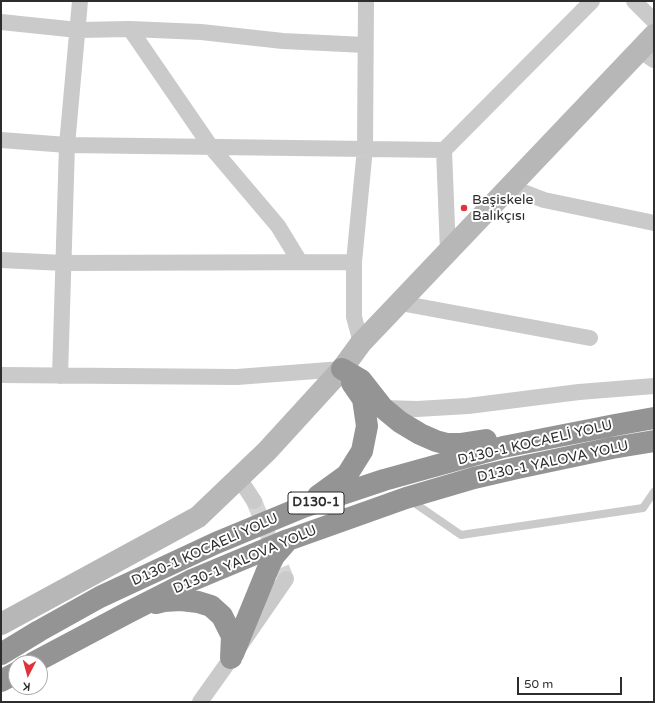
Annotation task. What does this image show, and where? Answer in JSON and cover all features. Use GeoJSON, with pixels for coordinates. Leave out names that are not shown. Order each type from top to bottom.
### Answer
{"type":"FeatureCollection","features":[{"type":"Feature","properties":{"kind":"highway"},"geometry":{"type":"LineString","coordinates":[[342,369],[361,380],[384,408],[400,422],[420,434],[436,441],[448,444],[466,443],[579,427],[614,425]]}},
{"type":"Feature","properties":{"kind":"highway"},"geometry":{"type":"LineString","coordinates":[[303,507],[346,474],[362,451],[367,426],[363,399],[342,369]]}},
{"type":"Feature","properties":{"kind":"highway","name":"D130-1 KOCAELİ YOLU"},"geometry":{"type":"LineString","coordinates":[[1,654],[100,597],[216,542],[303,507],[384,480],[503,447],[654,418]]}},
{"type":"Feature","properties":{"kind":"highway","name":"D130-1 YALOVA YOLU"},"geometry":{"type":"LineString","coordinates":[[48,655],[190,581],[288,540],[406,498],[474,478],[517,468],[612,448],[654,441]]}},
{"type":"Feature","properties":{"kind":"highway"},"geometry":{"type":"LineString","coordinates":[[231,658],[269,566],[274,556],[288,540]]}},
{"type":"Feature","properties":{"kind":"highway"},"geometry":{"type":"LineString","coordinates":[[128,612],[164,601],[181,600],[198,602],[211,606],[222,616],[232,636],[231,658]]}},
{"type":"Feature","properties":{"kind":"main road"},"geometry":{"type":"LineString","coordinates":[[1,624],[198,517],[268,451],[342,369],[361,343],[510,187],[649,48]]}},
{"type":"Feature","properties":{"kind":"street"},"geometry":{"type":"LineString","coordinates":[[60,376],[67,145],[80,1]]}},
{"type":"Feature","properties":{"kind":"street"},"geometry":{"type":"LineString","coordinates":[[361,343],[354,317],[354,262],[365,148],[366,1]]}},
{"type":"Feature","properties":{"kind":"street"},"geometry":{"type":"LineString","coordinates":[[1,140],[67,145],[444,150],[592,1]]}},
{"type":"Feature","properties":{"kind":"street"},"geometry":{"type":"LineString","coordinates":[[634,1],[654,21]]}},
{"type":"Feature","properties":{"kind":"street"},"geometry":{"type":"LineString","coordinates":[[1,22],[78,30],[130,29],[201,32],[282,41],[365,45]]}},
{"type":"Feature","properties":{"kind":"street"},"geometry":{"type":"LineString","coordinates":[[130,29],[211,147],[278,226],[300,262]]}},
{"type":"Feature","properties":{"kind":"street"},"geometry":{"type":"LineString","coordinates":[[444,150],[448,252]]}},
{"type":"Feature","properties":{"kind":"street"},"geometry":{"type":"LineString","coordinates":[[510,187],[544,200],[654,223]]}},
{"type":"Feature","properties":{"kind":"street"},"geometry":{"type":"LineString","coordinates":[[1,260],[64,263],[354,262]]}},
{"type":"Feature","properties":{"kind":"street"},"geometry":{"type":"LineString","coordinates":[[400,303],[590,338]]}},
{"type":"Feature","properties":{"kind":"street"},"geometry":{"type":"LineString","coordinates":[[1,375],[237,378],[342,369]]}},
{"type":"Feature","properties":{"kind":"street"},"geometry":{"type":"LineString","coordinates":[[384,408],[417,409],[468,406],[579,392],[654,386]]}},
{"type":"Feature","properties":{"kind":"street"},"geometry":{"type":"LineString","coordinates":[[239,478],[254,501]]}},
{"type":"Feature","properties":{"kind":"street"},"geometry":{"type":"LineString","coordinates":[[200,702],[286,579]]}},
{"type":"Feature","properties":{"kind":"lane"},"geometry":{"type":"LineString","coordinates":[[406,498],[461,535],[643,508],[654,492]]}},
{"type":"Feature","properties":{"kind":"tunnel"},"geometry":{"type":"LineString","coordinates":[[254,501],[286,579]]}},
{"type":"Feature","properties":{"kind":"place","name":"Başiskele Balıkçısı"},"geometry":{"type":"Point","coordinates":[464,208]}}]}
